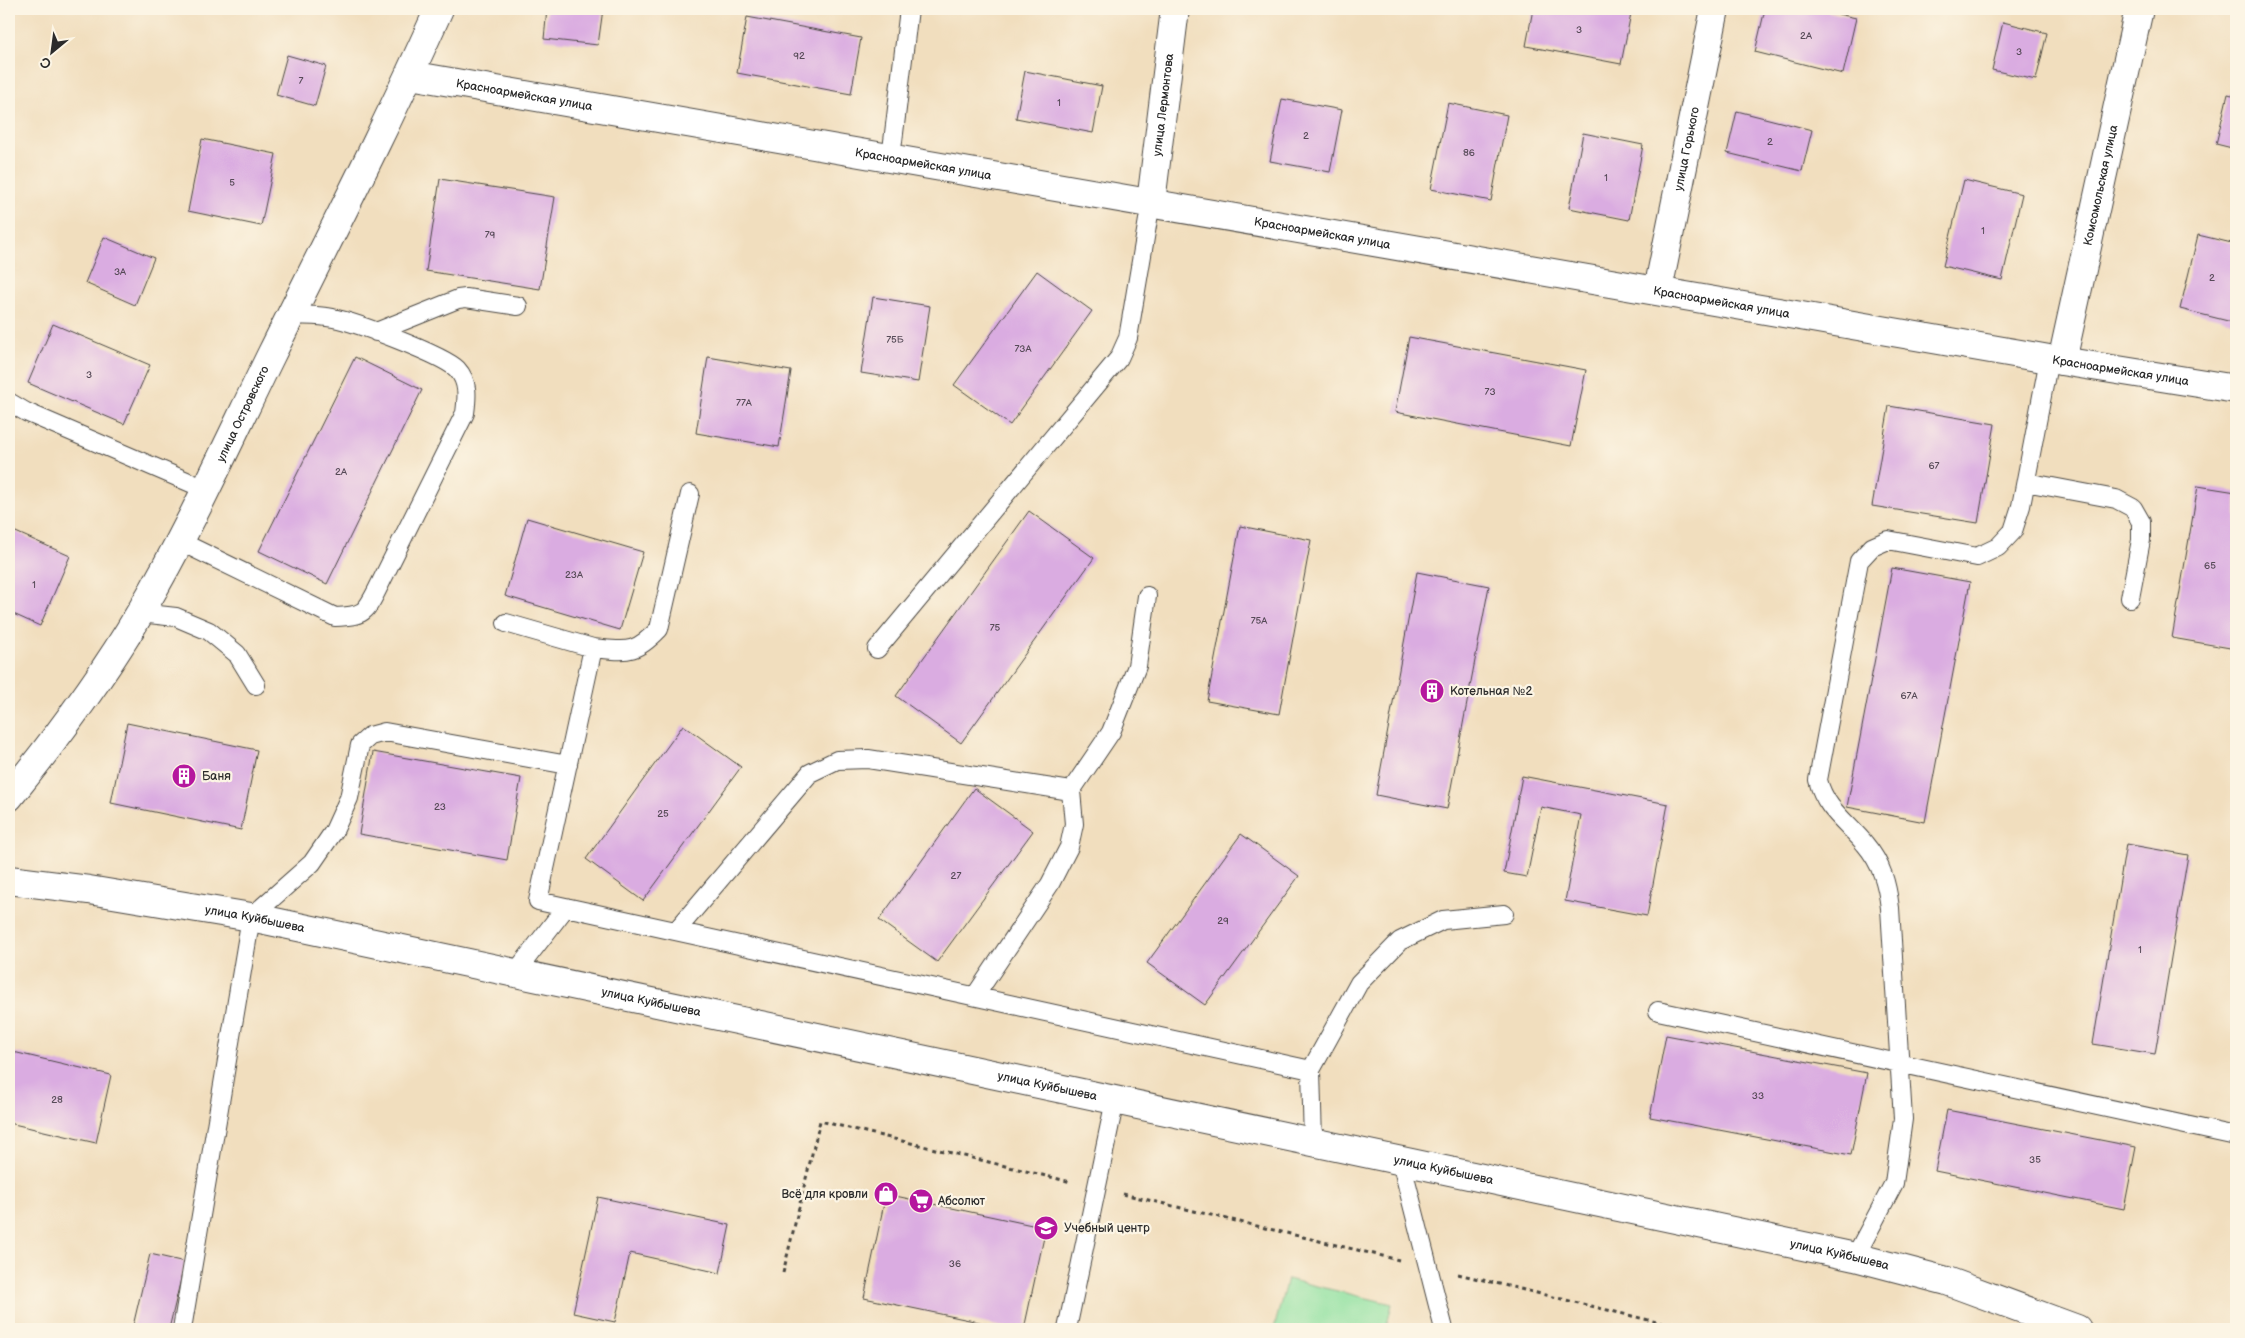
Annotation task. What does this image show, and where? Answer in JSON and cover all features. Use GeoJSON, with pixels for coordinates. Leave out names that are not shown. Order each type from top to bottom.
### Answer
{"type":"FeatureCollection","features":[{"type":"Feature","properties":{"kind":"street","name":"улица Островского"},"geometry":{"type":"LineString","coordinates":[[9,797],[59,736],[140,613],[205,489],[291,316],[410,75],[439,9]]}},
{"type":"Feature","properties":{"kind":"street","name":"улица Лермонтова"},"geometry":{"type":"LineString","coordinates":[[1151,202],[1175,9]]}},
{"type":"Feature","properties":{"kind":"street","name":"улица Горького"},"geometry":{"type":"LineString","coordinates":[[1658,290],[1715,9]]}},
{"type":"Feature","properties":{"kind":"street","name":"Комсомольская улица"},"geometry":{"type":"LineString","coordinates":[[2055,360],[2139,9]]}},
{"type":"Feature","properties":{"kind":"street","name":"Красноармейская улица"},"geometry":{"type":"LineString","coordinates":[[410,75],[2055,360],[2236,389]]}},
{"type":"Feature","properties":{"kind":"street","name":"улица Куйбышева"},"geometry":{"type":"LineString","coordinates":[[9,880],[89,890],[251,917],[1855,1257],[1947,1281],[2077,1329]]}},
{"type":"Feature","properties":{"kind":"lane"},"geometry":{"type":"LineString","coordinates":[[891,158],[909,9]]}},
{"type":"Feature","properties":{"kind":"lane"},"geometry":{"type":"LineString","coordinates":[[877,649],[1119,358],[1128,338],[1151,202]]}},
{"type":"Feature","properties":{"kind":"lane"},"geometry":{"type":"LineString","coordinates":[[376,332],[458,299],[466,298],[518,306]]}},
{"type":"Feature","properties":{"kind":"lane"},"geometry":{"type":"LineString","coordinates":[[179,540],[335,618],[355,616],[368,608],[465,413],[468,396],[465,382],[457,370],[442,359],[376,332],[334,318],[291,316]]}},
{"type":"Feature","properties":{"kind":"lane"},"geometry":{"type":"LineString","coordinates":[[1855,1257],[1894,1183],[1903,1119],[1890,908],[1886,882],[1879,865],[1866,845],[1832,810],[1821,794],[1818,780],[1859,561],[1872,547],[1888,540],[1977,557],[1998,547],[2013,531],[2022,506],[2055,360]]}},
{"type":"Feature","properties":{"kind":"lane"},"geometry":{"type":"LineString","coordinates":[[9,402],[26,412],[205,489]]}},
{"type":"Feature","properties":{"kind":"lane"},"geometry":{"type":"LineString","coordinates":[[2026,482],[2116,498],[2132,508],[2141,522],[2141,540],[2130,598]]}},
{"type":"Feature","properties":{"kind":"lane"},"geometry":{"type":"LineString","coordinates":[[506,623],[593,648],[626,652],[644,644],[658,628],[690,494]]}},
{"type":"Feature","properties":{"kind":"lane"},"geometry":{"type":"LineString","coordinates":[[975,996],[1050,884],[1069,847],[1074,824],[1071,791],[1111,732],[1136,666],[1147,596]]}},
{"type":"Feature","properties":{"kind":"lane"},"geometry":{"type":"LineString","coordinates":[[140,613],[176,617],[209,631],[237,654],[256,685]]}},
{"type":"Feature","properties":{"kind":"lane"},"geometry":{"type":"LineString","coordinates":[[593,648],[538,901],[1311,1070]]}},
{"type":"Feature","properties":{"kind":"lane"},"geometry":{"type":"LineString","coordinates":[[182,1329],[251,917],[312,863],[334,831],[349,798],[360,745],[370,736],[385,732],[568,765]]}},
{"type":"Feature","properties":{"kind":"lane"},"geometry":{"type":"LineString","coordinates":[[676,931],[810,773],[837,760],[868,759],[1071,791]]}},
{"type":"Feature","properties":{"kind":"lane"},"geometry":{"type":"LineString","coordinates":[[515,973],[566,907]]}},
{"type":"Feature","properties":{"kind":"lane"},"geometry":{"type":"LineString","coordinates":[[1313,1142],[1311,1070],[1359,983],[1400,941],[1443,920],[1504,914]]}},
{"type":"Feature","properties":{"kind":"lane"},"geometry":{"type":"LineString","coordinates":[[1658,1011],[2236,1136]]}},
{"type":"Feature","properties":{"kind":"lane"},"geometry":{"type":"LineString","coordinates":[[1067,1329],[1116,1100]]}},
{"type":"Feature","properties":{"kind":"lane"},"geometry":{"type":"LineString","coordinates":[[1401,1161],[1444,1329]]}},
{"type":"Feature","properties":{"kind":"path"},"geometry":{"type":"LineString","coordinates":[[783,1273],[820,1121],[1686,1329]]}},
{"type":"Feature","properties":{"kind":"green space"},"geometry":{"type":"Polygon","coordinates":[[[1287,1279],[1392,1304],[1386,1329],[1274,1329],[1287,1279]]]}},
{"type":"Feature","properties":{"kind":"building"},"geometry":{"type":"Polygon","coordinates":[[[547,9],[603,9],[598,45],[544,39],[547,9]]]}},
{"type":"Feature","properties":{"kind":"building"},"geometry":{"type":"Polygon","coordinates":[[[1533,9],[1609,9],[1631,13],[1621,64],[1526,46],[1533,9]]]}},
{"type":"Feature","properties":{"kind":"building"},"geometry":{"type":"Polygon","coordinates":[[[1765,9],[1816,9],[1856,18],[1843,74],[1755,52],[1765,9]]]}},
{"type":"Feature","properties":{"kind":"building"},"geometry":{"type":"Polygon","coordinates":[[[747,17],[861,38],[851,94],[737,73],[747,17]]]}},
{"type":"Feature","properties":{"kind":"building"},"geometry":{"type":"Polygon","coordinates":[[[2003,22],[2047,33],[2036,80],[1992,70],[2003,22]]]}},
{"type":"Feature","properties":{"kind":"building"},"geometry":{"type":"Polygon","coordinates":[[[287,55],[326,66],[315,106],[276,95],[287,55]]]}},
{"type":"Feature","properties":{"kind":"building"},"geometry":{"type":"Polygon","coordinates":[[[1025,71],[1102,86],[1093,133],[1016,118],[1025,71]]]}},
{"type":"Feature","properties":{"kind":"building"},"geometry":{"type":"Polygon","coordinates":[[[2228,94],[2236,96],[2236,149],[2216,144],[2228,94]]]}},
{"type":"Feature","properties":{"kind":"building"},"geometry":{"type":"Polygon","coordinates":[[[1282,99],[1342,110],[1330,172],[1270,161],[1282,99]]]}},
{"type":"Feature","properties":{"kind":"building"},"geometry":{"type":"Polygon","coordinates":[[[1448,103],[1507,115],[1491,201],[1431,189],[1448,103]]]}},
{"type":"Feature","properties":{"kind":"building"},"geometry":{"type":"Polygon","coordinates":[[[1737,111],[1812,130],[1802,171],[1727,153],[1737,111]]]}},
{"type":"Feature","properties":{"kind":"building"},"geometry":{"type":"Polygon","coordinates":[[[1583,133],[1643,145],[1629,220],[1569,208],[1583,133]]]}},
{"type":"Feature","properties":{"kind":"building"},"geometry":{"type":"Polygon","coordinates":[[[202,139],[276,154],[261,226],[188,211],[202,139]]]}},
{"type":"Feature","properties":{"kind":"building"},"geometry":{"type":"Polygon","coordinates":[[[440,179],[555,197],[540,289],[426,271],[440,179]]]}},
{"type":"Feature","properties":{"kind":"building"},"geometry":{"type":"Polygon","coordinates":[[[1964,180],[2022,194],[2002,280],[1943,266],[1964,180]]]}},
{"type":"Feature","properties":{"kind":"building"},"geometry":{"type":"Polygon","coordinates":[[[2198,235],[2236,244],[2236,323],[2180,309],[2198,235]]]}},
{"type":"Feature","properties":{"kind":"building"},"geometry":{"type":"Polygon","coordinates":[[[104,237],[154,258],[135,305],[85,283],[104,237]]]}},
{"type":"Feature","properties":{"kind":"building"},"geometry":{"type":"Polygon","coordinates":[[[1037,271],[1092,311],[1010,425],[954,385],[1037,271]]]}},
{"type":"Feature","properties":{"kind":"building"},"geometry":{"type":"Polygon","coordinates":[[[873,297],[930,306],[918,382],[861,373],[873,297]]]}},
{"type":"Feature","properties":{"kind":"building"},"geometry":{"type":"Polygon","coordinates":[[[53,324],[150,365],[124,424],[28,383],[53,324]]]}},
{"type":"Feature","properties":{"kind":"building"},"geometry":{"type":"Polygon","coordinates":[[[1409,337],[1586,370],[1571,446],[1395,412],[1409,337]]]}},
{"type":"Feature","properties":{"kind":"building"},"geometry":{"type":"Polygon","coordinates":[[[355,357],[422,390],[327,584],[259,551],[355,357]]]}},
{"type":"Feature","properties":{"kind":"building"},"geometry":{"type":"Polygon","coordinates":[[[708,357],[791,371],[779,447],[696,433],[708,357]]]}},
{"type":"Feature","properties":{"kind":"building"},"geometry":{"type":"Polygon","coordinates":[[[1889,406],[1995,424],[1978,523],[1872,506],[1889,406]]]}},
{"type":"Feature","properties":{"kind":"building"},"geometry":{"type":"Polygon","coordinates":[[[2198,486],[2236,492],[2236,649],[2172,638],[2198,486]]]}},
{"type":"Feature","properties":{"kind":"building"},"geometry":{"type":"Polygon","coordinates":[[[1029,511],[1094,558],[961,743],[896,696],[1029,511]]]}},
{"type":"Feature","properties":{"kind":"building"},"geometry":{"type":"Polygon","coordinates":[[[527,518],[643,552],[620,630],[505,596],[527,518]]]}},
{"type":"Feature","properties":{"kind":"building"},"geometry":{"type":"Polygon","coordinates":[[[1240,526],[1311,540],[1279,714],[1207,701],[1240,526]]]}},
{"type":"Feature","properties":{"kind":"building"},"geometry":{"type":"Polygon","coordinates":[[[9,529],[70,556],[40,626],[9,612],[9,529]]]}},
{"type":"Feature","properties":{"kind":"building"},"geometry":{"type":"Polygon","coordinates":[[[1892,568],[1970,582],[1925,822],[1847,807],[1892,568]]]}},
{"type":"Feature","properties":{"kind":"building","name":"Котельная №2"},"geometry":{"type":"Polygon","coordinates":[[[1417,572],[1489,586],[1447,809],[1376,795],[1417,572]]]}},
{"type":"Feature","properties":{"kind":"building","name":"Баня"},"geometry":{"type":"Polygon","coordinates":[[[127,723],[257,750],[241,830],[111,803],[127,723]]]}},
{"type":"Feature","properties":{"kind":"building"},"geometry":{"type":"Polygon","coordinates":[[[683,725],[741,767],[643,901],[586,859],[683,725]]]}},
{"type":"Feature","properties":{"kind":"building"},"geometry":{"type":"Polygon","coordinates":[[[373,752],[521,778],[507,860],[359,834],[373,752]]]}},
{"type":"Feature","properties":{"kind":"building"},"geometry":{"type":"Polygon","coordinates":[[[1522,776],[1668,804],[1647,916],[1565,901],[1581,815],[1541,807],[1527,877],[1504,873],[1522,776]]]}},
{"type":"Feature","properties":{"kind":"building"},"geometry":{"type":"Polygon","coordinates":[[[974,788],[1033,831],[937,962],[879,920],[974,788]]]}},
{"type":"Feature","properties":{"kind":"building"},"geometry":{"type":"Polygon","coordinates":[[[1241,834],[1299,876],[1205,1005],[1147,963],[1241,834]]]}},
{"type":"Feature","properties":{"kind":"building"},"geometry":{"type":"Polygon","coordinates":[[[2126,844],[2188,855],[2155,1054],[2093,1044],[2126,844]]]}},
{"type":"Feature","properties":{"kind":"building"},"geometry":{"type":"Polygon","coordinates":[[[1666,1035],[1867,1073],[1851,1155],[1650,1117],[1666,1035]]]}},
{"type":"Feature","properties":{"kind":"building"},"geometry":{"type":"Polygon","coordinates":[[[9,1051],[111,1075],[96,1143],[9,1123],[9,1051]]]}},
{"type":"Feature","properties":{"kind":"building"},"geometry":{"type":"Polygon","coordinates":[[[1947,1110],[2136,1147],[2124,1209],[1935,1171],[1947,1110]]]}},
{"type":"Feature","properties":{"kind":"building"},"geometry":{"type":"Polygon","coordinates":[[[886,1194],[1046,1228],[1024,1329],[1012,1329],[864,1298],[886,1194]]]}},
{"type":"Feature","properties":{"kind":"building"},"geometry":{"type":"Polygon","coordinates":[[[598,1197],[730,1225],[720,1273],[630,1253],[615,1322],[573,1313],[598,1197]]]}},
{"type":"Feature","properties":{"kind":"building"},"geometry":{"type":"Polygon","coordinates":[[[150,1254],[185,1262],[169,1329],[146,1329],[133,1326],[150,1254]]]}},
{"type":"Feature","properties":{"kind":"place","name":"Котельная №2"},"geometry":{"type":"Point","coordinates":[1432,691]}},
{"type":"Feature","properties":{"kind":"place","name":"Баня"},"geometry":{"type":"Point","coordinates":[184,776]}},
{"type":"Feature","properties":{"kind":"place","name":"Всё для кровли"},"geometry":{"type":"Point","coordinates":[886,1194]}},
{"type":"Feature","properties":{"kind":"place","name":"Абсолют"},"geometry":{"type":"Point","coordinates":[921,1201]}},
{"type":"Feature","properties":{"kind":"place","name":"Учебный центр"},"geometry":{"type":"Point","coordinates":[1046,1228]}}]}
